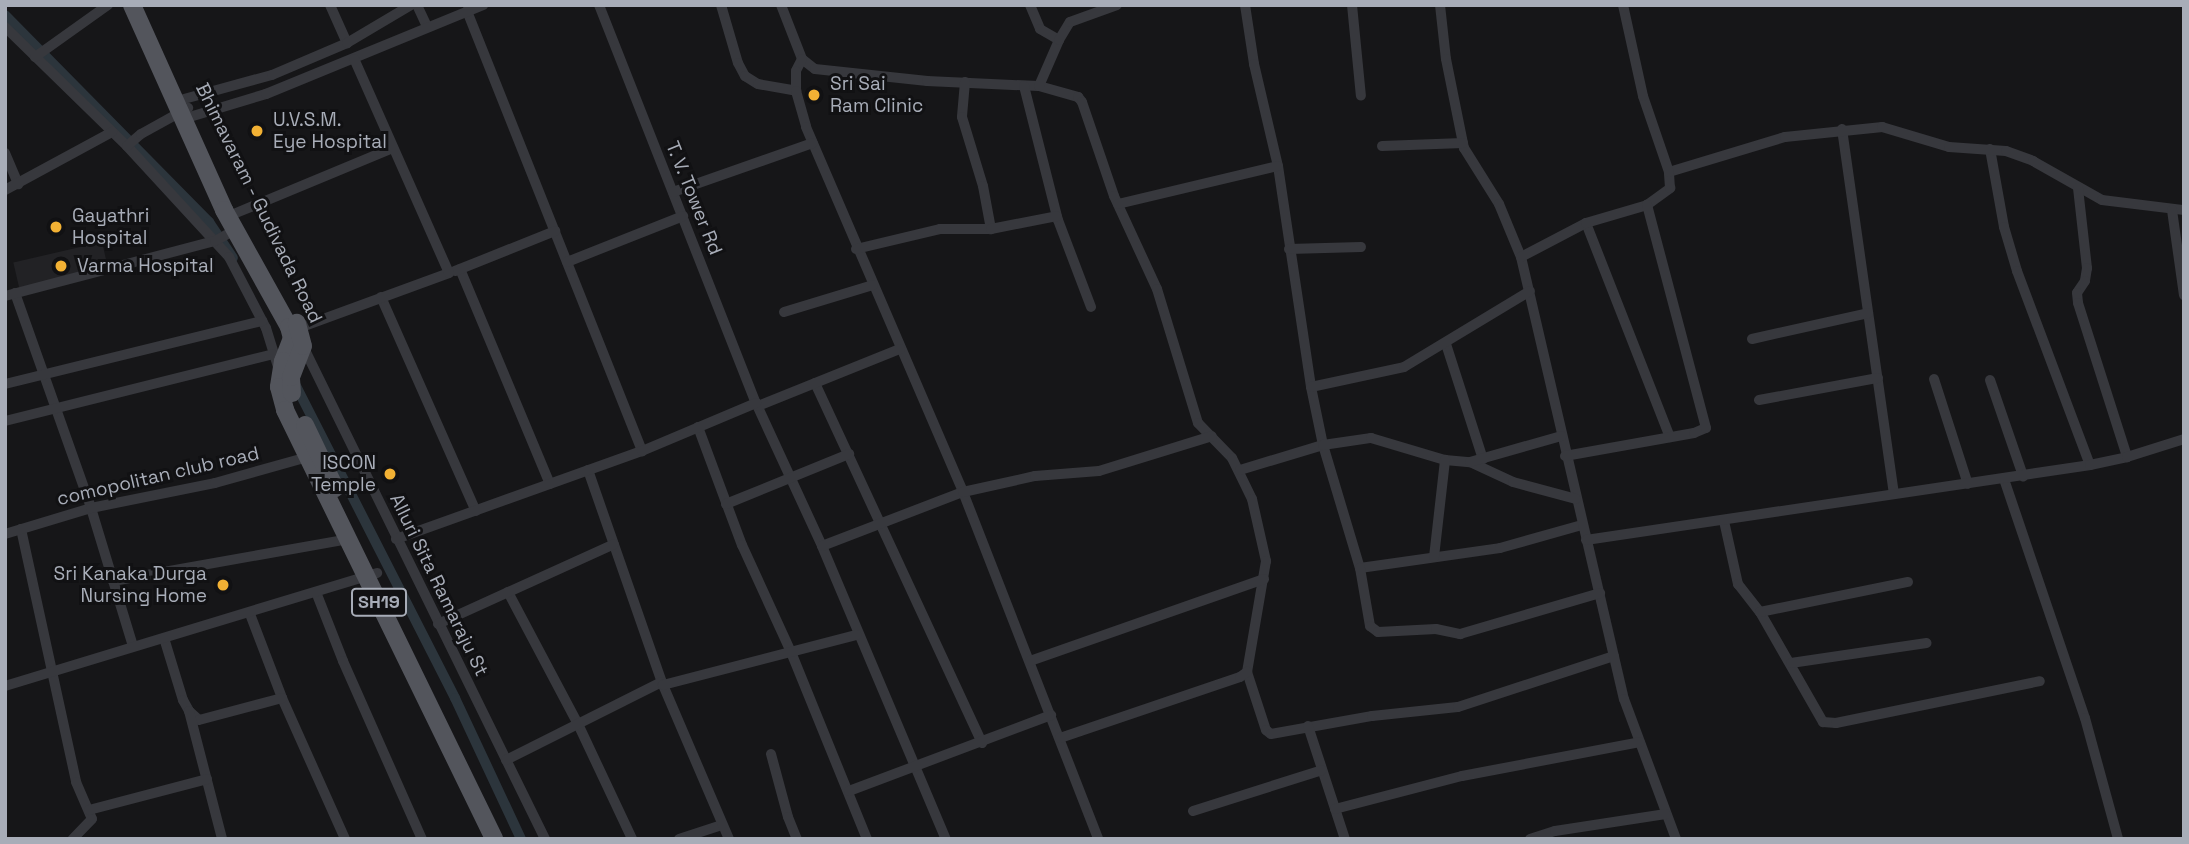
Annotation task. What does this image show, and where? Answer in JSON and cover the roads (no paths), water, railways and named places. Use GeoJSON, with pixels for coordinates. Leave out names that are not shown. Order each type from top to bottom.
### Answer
{"type":"FeatureCollection","features":[{"type":"Feature","properties":{"kind":"main road","name":"Bhimavaram - Gudivada Road"},"geometry":{"type":"LineString","coordinates":[[132,5],[186,111]]}},
{"type":"Feature","properties":{"kind":"main road","name":"Bhimavaram - Gudivada Road"},"geometry":{"type":"LineString","coordinates":[[142,5],[289,359]]}},
{"type":"Feature","properties":{"kind":"main road","name":"SH19"},"geometry":{"type":"LineString","coordinates":[[289,359],[314,455],[348,539],[372,575]]}},
{"type":"Feature","properties":{"kind":"main road","name":"SH19"},"geometry":{"type":"LineString","coordinates":[[314,455],[500,838]]}},
{"type":"Feature","properties":{"kind":"street"},"geometry":{"type":"LineString","coordinates":[[36,56],[108,5]]}},
{"type":"Feature","properties":{"kind":"street"},"geometry":{"type":"LineString","coordinates":[[330,5],[347,43]]}},
{"type":"Feature","properties":{"kind":"street"},"geometry":{"type":"LineString","coordinates":[[127,146],[141,134],[186,111],[347,43],[411,5]]}},
{"type":"Feature","properties":{"kind":"street"},"geometry":{"type":"LineString","coordinates":[[417,5],[427,26]]}},
{"type":"Feature","properties":{"kind":"street"},"geometry":{"type":"LineString","coordinates":[[186,111],[266,94],[483,5]]}},
{"type":"Feature","properties":{"kind":"street","name":"T. V. Tower Rd"},"geometry":{"type":"LineString","coordinates":[[599,5],[757,404],[822,546],[857,635],[946,839]]}},
{"type":"Feature","properties":{"kind":"street"},"geometry":{"type":"LineString","coordinates":[[721,5],[738,63],[746,76],[758,84],[796,91]]}},
{"type":"Feature","properties":{"kind":"street"},"geometry":{"type":"LineString","coordinates":[[781,5],[802,59],[815,69],[1039,86],[1078,97],[1082,102],[1118,204],[1157,289],[1198,423],[1240,470],[1255,511],[1266,561],[1247,671],[1266,730],[1271,734],[1308,726],[1458,707],[1614,656]]}},
{"type":"Feature","properties":{"kind":"street"},"geometry":{"type":"LineString","coordinates":[[1030,5],[1040,29],[1059,40]]}},
{"type":"Feature","properties":{"kind":"street"},"geometry":{"type":"LineString","coordinates":[[1039,86],[1070,22],[1117,5]]}},
{"type":"Feature","properties":{"kind":"street"},"geometry":{"type":"LineString","coordinates":[[1245,5],[1254,64],[1278,166],[1311,387],[1324,445],[1360,569],[1370,626],[1378,632],[1436,629],[1460,634],[1600,593]]}},
{"type":"Feature","properties":{"kind":"street"},"geometry":{"type":"LineString","coordinates":[[1352,5],[1362,96]]}},
{"type":"Feature","properties":{"kind":"street"},"geometry":{"type":"LineString","coordinates":[[1440,5],[1446,59],[1463,143],[1474,169],[1499,204],[1521,257],[1624,699],[1676,839]]}},
{"type":"Feature","properties":{"kind":"street"},"geometry":{"type":"LineString","coordinates":[[1521,257],[1586,223],[1647,205],[1670,188],[1669,172],[1643,96],[1623,5]]}},
{"type":"Feature","properties":{"kind":"street"},"geometry":{"type":"LineString","coordinates":[[467,11],[642,451]]}},
{"type":"Feature","properties":{"kind":"street","name":"Alluri Sita Ramaraju St"},"geometry":{"type":"LineString","coordinates":[[5,27],[127,146],[229,257],[262,321],[289,359],[396,539],[545,839]]}},
{"type":"Feature","properties":{"kind":"street"},"geometry":{"type":"LineString","coordinates":[[5,46],[18,40]]}},
{"type":"Feature","properties":{"kind":"street"},"geometry":{"type":"LineString","coordinates":[[354,59],[449,273]]}},
{"type":"Feature","properties":{"kind":"street"},"geometry":{"type":"LineString","coordinates":[[802,59],[796,71],[796,91],[813,143],[856,249],[963,492],[1098,839]]}},
{"type":"Feature","properties":{"kind":"street"},"geometry":{"type":"LineString","coordinates":[[965,82],[962,117],[983,186],[991,229]]}},
{"type":"Feature","properties":{"kind":"street"},"geometry":{"type":"LineString","coordinates":[[1024,86],[1057,216],[1091,307]]}},
{"type":"Feature","properties":{"kind":"street"},"geometry":{"type":"LineString","coordinates":[[1669,172],[1785,137],[1842,129],[1895,129],[1949,147],[1990,149],[2033,161],[2102,200],[2178,210],[2184,295]]}},
{"type":"Feature","properties":{"kind":"street"},"geometry":{"type":"LineString","coordinates":[[1842,129],[1894,493]]}},
{"type":"Feature","properties":{"kind":"street"},"geometry":{"type":"LineString","coordinates":[[5,190],[112,132]]}},
{"type":"Feature","properties":{"kind":"street"},"geometry":{"type":"LineString","coordinates":[[673,192],[813,143]]}},
{"type":"Feature","properties":{"kind":"street"},"geometry":{"type":"LineString","coordinates":[[1382,146],[1463,143]]}},
{"type":"Feature","properties":{"kind":"street"},"geometry":{"type":"LineString","coordinates":[[133,646],[91,508],[10,294],[216,240],[234,225],[393,148]]}},
{"type":"Feature","properties":{"kind":"street"},"geometry":{"type":"LineString","coordinates":[[1990,149],[2004,227],[2017,271],[2090,465]]}},
{"type":"Feature","properties":{"kind":"street"},"geometry":{"type":"LineString","coordinates":[[5,153],[18,184]]}},
{"type":"Feature","properties":{"kind":"street"},"geometry":{"type":"LineString","coordinates":[[1118,204],[1278,166]]}},
{"type":"Feature","properties":{"kind":"street"},"geometry":{"type":"LineString","coordinates":[[2078,188],[2087,268],[2085,281],[2077,293],[2078,303],[2127,457]]}},
{"type":"Feature","properties":{"kind":"street"},"geometry":{"type":"LineString","coordinates":[[1566,456],[1706,428],[1647,205]]}},
{"type":"Feature","properties":{"kind":"street"},"geometry":{"type":"LineString","coordinates":[[567,262],[682,216]]}},
{"type":"Feature","properties":{"kind":"street"},"geometry":{"type":"LineString","coordinates":[[856,249],[940,229],[991,229],[1057,216]]}},
{"type":"Feature","properties":{"kind":"street"},"geometry":{"type":"LineString","coordinates":[[1586,223],[1670,437]]}},
{"type":"Feature","properties":{"kind":"street"},"geometry":{"type":"LineString","coordinates":[[5,421],[54,408],[289,359],[381,297],[555,231]]}},
{"type":"Feature","properties":{"kind":"street"},"geometry":{"type":"LineString","coordinates":[[1289,248],[1361,247]]}},
{"type":"Feature","properties":{"kind":"street"},"geometry":{"type":"LineString","coordinates":[[460,269],[550,484]]}},
{"type":"Feature","properties":{"kind":"street"},"geometry":{"type":"LineString","coordinates":[[784,312],[873,285]]}},
{"type":"Feature","properties":{"kind":"street"},"geometry":{"type":"LineString","coordinates":[[1311,387],[1404,368],[1530,290]]}},
{"type":"Feature","properties":{"kind":"street"},"geometry":{"type":"LineString","coordinates":[[381,297],[476,511]]}},
{"type":"Feature","properties":{"kind":"street"},"geometry":{"type":"LineString","coordinates":[[1752,339],[1868,313]]}},
{"type":"Feature","properties":{"kind":"street"},"geometry":{"type":"LineString","coordinates":[[5,384],[262,321]]}},
{"type":"Feature","properties":{"kind":"street"},"geometry":{"type":"LineString","coordinates":[[1446,344],[1483,459]]}},
{"type":"Feature","properties":{"kind":"street"},"geometry":{"type":"LineString","coordinates":[[396,539],[642,451],[901,349]]}},
{"type":"Feature","properties":{"kind":"street"},"geometry":{"type":"LineString","coordinates":[[1759,400],[1878,378]]}},
{"type":"Feature","properties":{"kind":"street"},"geometry":{"type":"LineString","coordinates":[[1934,379],[1968,484]]}},
{"type":"Feature","properties":{"kind":"street"},"geometry":{"type":"LineString","coordinates":[[1990,380],[2023,476]]}},
{"type":"Feature","properties":{"kind":"street"},"geometry":{"type":"LineString","coordinates":[[815,383],[982,743]]}},
{"type":"Feature","properties":{"kind":"street"},"geometry":{"type":"LineString","coordinates":[[698,427],[742,545],[791,652],[867,839]]}},
{"type":"Feature","properties":{"kind":"street"},"geometry":{"type":"LineString","coordinates":[[822,546],[963,492],[1035,476],[1099,471],[1212,436]]}},
{"type":"Feature","properties":{"kind":"street"},"geometry":{"type":"LineString","coordinates":[[1240,470],[1324,445],[1371,438],[1445,460],[1470,462],[1561,436]]}},
{"type":"Feature","properties":{"kind":"street"},"geometry":{"type":"LineString","coordinates":[[1586,540],[1894,493],[2004,480],[2127,457],[2184,439]]}},
{"type":"Feature","properties":{"kind":"street"},"geometry":{"type":"LineString","coordinates":[[726,504],[791,480],[849,454]]}},
{"type":"Feature","properties":{"kind":"street","name":"comopolitan club road"},"geometry":{"type":"LineString","coordinates":[[5,534],[91,508],[215,483],[314,455]]}},
{"type":"Feature","properties":{"kind":"street"},"geometry":{"type":"LineString","coordinates":[[1434,557],[1445,460]]}},
{"type":"Feature","properties":{"kind":"street"},"geometry":{"type":"LineString","coordinates":[[1470,462],[1513,482],[1576,499]]}},
{"type":"Feature","properties":{"kind":"street"},"geometry":{"type":"LineString","coordinates":[[588,470],[662,684],[729,839]]}},
{"type":"Feature","properties":{"kind":"street"},"geometry":{"type":"LineString","coordinates":[[2004,480],[2085,718],[2118,839]]}},
{"type":"Feature","properties":{"kind":"street"},"geometry":{"type":"LineString","coordinates":[[1724,521],[1738,584],[1760,612],[1824,722],[1836,723],[2040,681]]}},
{"type":"Feature","properties":{"kind":"street"},"geometry":{"type":"LineString","coordinates":[[1360,569],[1500,548],[1582,525]]}},
{"type":"Feature","properties":{"kind":"street"},"geometry":{"type":"LineString","coordinates":[[21,529],[80,796],[92,819],[73,839]]}},
{"type":"Feature","properties":{"kind":"street"},"geometry":{"type":"LineString","coordinates":[[113,581],[348,539]]}},
{"type":"Feature","properties":{"kind":"street"},"geometry":{"type":"LineString","coordinates":[[438,624],[614,544]]}},
{"type":"Feature","properties":{"kind":"street"},"geometry":{"type":"LineString","coordinates":[[5,686],[372,575]]}},
{"type":"Feature","properties":{"kind":"street"},"geometry":{"type":"LineString","coordinates":[[1030,661],[1264,579]]}},
{"type":"Feature","properties":{"kind":"street"},"geometry":{"type":"LineString","coordinates":[[1760,612],[1908,582]]}},
{"type":"Feature","properties":{"kind":"street"},"geometry":{"type":"LineString","coordinates":[[316,592],[343,661],[422,839]]}},
{"type":"Feature","properties":{"kind":"street"},"geometry":{"type":"LineString","coordinates":[[508,592],[578,724],[632,839]]}},
{"type":"Feature","properties":{"kind":"street"},"geometry":{"type":"LineString","coordinates":[[250,614],[282,698],[345,839]]}},
{"type":"Feature","properties":{"kind":"street"},"geometry":{"type":"LineString","coordinates":[[506,760],[662,684],[857,635]]}},
{"type":"Feature","properties":{"kind":"street"},"geometry":{"type":"LineString","coordinates":[[164,638],[189,711],[222,839]]}},
{"type":"Feature","properties":{"kind":"street"},"geometry":{"type":"LineString","coordinates":[[1791,663],[1927,643]]}},
{"type":"Feature","properties":{"kind":"street"},"geometry":{"type":"LineString","coordinates":[[1060,738],[1241,677],[1247,671]]}},
{"type":"Feature","properties":{"kind":"street"},"geometry":{"type":"LineString","coordinates":[[189,711],[204,721],[282,698]]}},
{"type":"Feature","properties":{"kind":"street"},"geometry":{"type":"LineString","coordinates":[[849,791],[915,769],[1051,715]]}},
{"type":"Feature","properties":{"kind":"street"},"geometry":{"type":"LineString","coordinates":[[1308,726],[1345,839]]}},
{"type":"Feature","properties":{"kind":"street"},"geometry":{"type":"LineString","coordinates":[[1335,809],[1462,776],[1640,742]]}},
{"type":"Feature","properties":{"kind":"street"},"geometry":{"type":"LineString","coordinates":[[771,754],[788,817],[797,839]]}},
{"type":"Feature","properties":{"kind":"street"},"geometry":{"type":"LineString","coordinates":[[1193,811],[1322,770]]}},
{"type":"Feature","properties":{"kind":"street"},"geometry":{"type":"LineString","coordinates":[[89,810],[207,779]]}},
{"type":"Feature","properties":{"kind":"street"},"geometry":{"type":"LineString","coordinates":[[1530,839],[1667,814]]}},
{"type":"Feature","properties":{"kind":"street"},"geometry":{"type":"LineString","coordinates":[[679,839],[722,825]]}},
{"type":"Feature","properties":{"kind":"waterway"},"geometry":{"type":"LineString","coordinates":[[5,15],[209,222],[233,258]]}},
{"type":"Feature","properties":{"kind":"waterway"},"geometry":{"type":"LineString","coordinates":[[294,382],[455,698],[521,839]]}},
{"type":"Feature","properties":{"kind":"place","name":"Sri Sai Ram Clinic"},"geometry":{"type":"Point","coordinates":[814,95]}},
{"type":"Feature","properties":{"kind":"place","name":"U.V.S.M. Eye Hospital"},"geometry":{"type":"Point","coordinates":[257,131]}},
{"type":"Feature","properties":{"kind":"place","name":"Gayathri Hospital"},"geometry":{"type":"Point","coordinates":[56,227]}},
{"type":"Feature","properties":{"kind":"place","name":"Varma Hospital"},"geometry":{"type":"Point","coordinates":[61,266]}},
{"type":"Feature","properties":{"kind":"place","name":"ISCON Temple"},"geometry":{"type":"Point","coordinates":[390,474]}},
{"type":"Feature","properties":{"kind":"place","name":"Sri Kanaka Durga Nursing Home"},"geometry":{"type":"Point","coordinates":[223,585]}}]}
